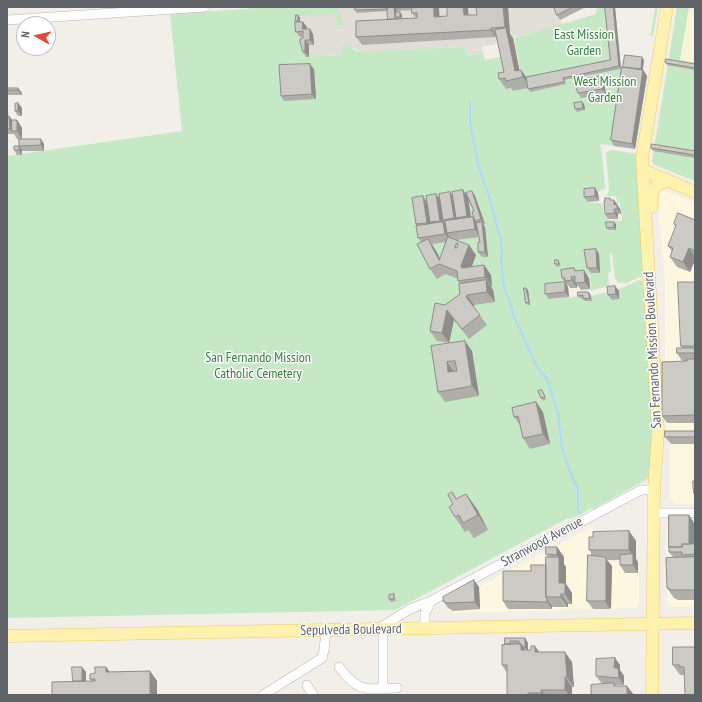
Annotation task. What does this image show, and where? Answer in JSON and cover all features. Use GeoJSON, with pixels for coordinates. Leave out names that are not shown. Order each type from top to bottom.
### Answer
{"type":"FeatureCollection","features":[{"type":"Feature","properties":{"kind":"main road","name":"San Fernando Mission Boulevard"},"geometry":{"type":"LineString","coordinates":[[652,695],[654,490],[658,448],[658,424],[643,149],[667,7]]}},
{"type":"Feature","properties":{"kind":"main road"},"geometry":{"type":"LineString","coordinates":[[643,170],[695,192]]}},
{"type":"Feature","properties":{"kind":"main road"},"geometry":{"type":"LineString","coordinates":[[648,246],[652,228],[652,193],[657,185],[669,181]]}},
{"type":"Feature","properties":{"kind":"main road","name":"Sepulveda Boulevard"},"geometry":{"type":"LineString","coordinates":[[7,636],[695,623]]}},
{"type":"Feature","properties":{"kind":"street"},"geometry":{"type":"LineString","coordinates":[[7,20],[205,7]]}},
{"type":"Feature","properties":{"kind":"street","name":"Stranwood Avenue"},"geometry":{"type":"LineString","coordinates":[[380,629],[410,609],[431,601],[641,490],[654,490]]}},
{"type":"Feature","properties":{"kind":"street"},"geometry":{"type":"LineString","coordinates":[[654,513],[695,513]]}},
{"type":"Feature","properties":{"kind":"street"},"geometry":{"type":"LineString","coordinates":[[425,628],[425,614],[431,601]]}},
{"type":"Feature","properties":{"kind":"street"},"geometry":{"type":"LineString","coordinates":[[380,629],[383,689]]}},
{"type":"Feature","properties":{"kind":"street"},"geometry":{"type":"LineString","coordinates":[[263,695],[319,661],[324,650],[326,630]]}},
{"type":"Feature","properties":{"kind":"street"},"geometry":{"type":"LineString","coordinates":[[339,667],[345,675],[363,692],[397,688]]}},
{"type":"Feature","properties":{"kind":"street"},"geometry":{"type":"LineString","coordinates":[[306,685],[313,695]]}},
{"type":"Feature","properties":{"kind":"shaded area"},"geometry":{"type":"Polygon","coordinates":[[[297,7],[557,7],[562,25],[495,42],[496,44],[482,47],[483,53],[467,56],[465,47],[363,52],[352,48],[342,55],[306,57],[298,37],[297,7]]]}},
{"type":"Feature","properties":{"kind":"shaded area"},"geometry":{"type":"Polygon","coordinates":[[[663,190],[695,203],[695,504],[675,504],[670,498],[670,438],[667,437],[665,420],[665,284],[658,198],[659,193],[663,190]]]}},
{"type":"Feature","properties":{"kind":"shaded area"},"geometry":{"type":"Polygon","coordinates":[[[695,522],[695,607],[672,607],[667,602],[666,527],[670,523],[695,522]]]}},
{"type":"Feature","properties":{"kind":"shaded area"},"geometry":{"type":"Polygon","coordinates":[[[593,526],[593,562],[639,562],[639,604],[635,608],[455,613],[447,609],[449,603],[593,526]]]}},
{"type":"Feature","properties":{"kind":"green space","name":"San Fernando Mission Catholic Cemetery"},"geometry":{"type":"Polygon","coordinates":[[[270,7],[338,7],[343,25],[336,25],[336,14],[297,16],[298,37],[303,38],[303,47],[306,57],[342,55],[342,47],[349,44],[354,50],[362,52],[465,47],[467,56],[483,53],[485,60],[504,56],[506,89],[512,88],[513,91],[621,69],[626,72],[614,146],[600,144],[605,188],[599,192],[587,194],[588,203],[602,203],[604,215],[607,215],[608,220],[622,221],[620,203],[617,203],[616,196],[607,196],[609,189],[606,154],[608,151],[612,150],[638,154],[644,275],[626,283],[618,283],[615,278],[612,253],[610,254],[611,272],[608,273],[609,286],[591,291],[590,275],[566,277],[567,286],[548,288],[549,299],[595,295],[618,290],[639,280],[645,282],[653,428],[649,478],[593,509],[592,508],[573,518],[566,519],[395,610],[7,618],[7,156],[182,131],[170,14],[270,7]]]}},
{"type":"Feature","properties":{"kind":"green space","name":"East Mission Garden"},"geometry":{"type":"Polygon","coordinates":[[[597,7],[606,7],[612,63],[522,81],[514,38],[596,14],[597,7]]]}},
{"type":"Feature","properties":{"kind":"green space"},"geometry":{"type":"Polygon","coordinates":[[[653,7],[658,7],[653,36],[647,35],[651,34],[655,9],[653,7]]]}},
{"type":"Feature","properties":{"kind":"green space"},"geometry":{"type":"Polygon","coordinates":[[[677,7],[695,7],[695,181],[655,165],[652,162],[677,7]]]}},
{"type":"Feature","properties":{"kind":"sand"},"geometry":{"type":"Polygon","coordinates":[[[689,7],[695,7],[695,63],[680,60],[689,7]]]}},
{"type":"Feature","properties":{"kind":"building"},"geometry":{"type":"Polygon","coordinates":[[[355,7],[387,7],[388,9],[355,10],[355,7]]]}},
{"type":"Feature","properties":{"kind":"building"},"geometry":{"type":"Polygon","coordinates":[[[387,7],[394,7],[395,19],[388,19],[387,7]]]}},
{"type":"Feature","properties":{"kind":"building"},"geometry":{"type":"Polygon","coordinates":[[[412,7],[434,7],[434,17],[447,16],[447,7],[463,7],[464,15],[477,15],[476,7],[503,7],[505,27],[491,28],[491,30],[356,37],[356,21],[417,18],[417,13],[412,13],[412,7]]]}},
{"type":"Feature","properties":{"kind":"building"},"geometry":{"type":"Polygon","coordinates":[[[554,7],[573,7],[557,15],[554,7]]]}},
{"type":"Feature","properties":{"kind":"building"},"geometry":{"type":"Polygon","coordinates":[[[605,7],[613,7],[619,66],[563,78],[564,82],[528,89],[526,77],[610,60],[605,7]]]}},
{"type":"Feature","properties":{"kind":"building"},"geometry":{"type":"Polygon","coordinates":[[[396,12],[400,12],[400,17],[396,17],[396,12]]]}},
{"type":"Feature","properties":{"kind":"building"},"geometry":{"type":"Polygon","coordinates":[[[296,15],[298,15],[298,21],[296,21],[296,15]]]}},
{"type":"Feature","properties":{"kind":"building"},"geometry":{"type":"Polygon","coordinates":[[[295,22],[303,22],[302,29],[310,29],[310,40],[305,40],[305,52],[303,52],[300,42],[300,39],[303,38],[303,31],[296,32],[295,22]]]}},
{"type":"Feature","properties":{"kind":"building"},"geometry":{"type":"Polygon","coordinates":[[[506,28],[515,71],[521,70],[523,77],[506,81],[505,78],[499,79],[498,73],[504,72],[495,30],[506,28]]]}},
{"type":"Feature","properties":{"kind":"building"},"geometry":{"type":"Polygon","coordinates":[[[625,55],[642,57],[641,69],[623,67],[625,55]]]}},
{"type":"Feature","properties":{"kind":"building"},"geometry":{"type":"Polygon","coordinates":[[[666,59],[695,64],[695,68],[666,63],[666,59]]]}},
{"type":"Feature","properties":{"kind":"building"},"geometry":{"type":"Polygon","coordinates":[[[310,64],[312,94],[281,96],[279,65],[310,64]]]}},
{"type":"Feature","properties":{"kind":"building"},"geometry":{"type":"Polygon","coordinates":[[[622,67],[643,70],[632,144],[611,140],[622,67]]]}},
{"type":"Feature","properties":{"kind":"building"},"geometry":{"type":"Polygon","coordinates":[[[600,76],[602,89],[578,93],[574,82],[600,76]]]}},
{"type":"Feature","properties":{"kind":"building"},"geometry":{"type":"Polygon","coordinates":[[[7,88],[18,88],[18,90],[7,90],[7,88]]]}},
{"type":"Feature","properties":{"kind":"building"},"geometry":{"type":"Polygon","coordinates":[[[582,102],[583,108],[575,109],[574,103],[582,102]]]}},
{"type":"Feature","properties":{"kind":"building"},"geometry":{"type":"Polygon","coordinates":[[[18,103],[18,111],[15,111],[15,104],[18,103]]]}},
{"type":"Feature","properties":{"kind":"building"},"geometry":{"type":"Polygon","coordinates":[[[7,116],[9,116],[10,129],[7,129],[7,116]]]}},
{"type":"Feature","properties":{"kind":"building"},"geometry":{"type":"Polygon","coordinates":[[[12,120],[17,120],[17,131],[12,131],[12,120]]]}},
{"type":"Feature","properties":{"kind":"building"},"geometry":{"type":"Polygon","coordinates":[[[19,139],[41,139],[41,145],[19,146],[19,139]]]}},
{"type":"Feature","properties":{"kind":"building"},"geometry":{"type":"Polygon","coordinates":[[[652,144],[695,151],[695,155],[651,148],[652,144]]]}},
{"type":"Feature","properties":{"kind":"building"},"geometry":{"type":"Polygon","coordinates":[[[14,146],[19,146],[19,150],[14,150],[14,146]]]}},
{"type":"Feature","properties":{"kind":"building"},"geometry":{"type":"Polygon","coordinates":[[[595,188],[595,196],[584,197],[584,189],[595,188]]]}},
{"type":"Feature","properties":{"kind":"building"},"geometry":{"type":"Polygon","coordinates":[[[463,190],[467,216],[456,218],[452,192],[463,190]]]}},
{"type":"Feature","properties":{"kind":"building"},"geometry":{"type":"Polygon","coordinates":[[[472,191],[481,219],[475,221],[472,212],[474,211],[466,193],[472,191]]]}},
{"type":"Feature","properties":{"kind":"building"},"geometry":{"type":"Polygon","coordinates":[[[450,192],[454,218],[443,220],[439,194],[450,192]]]}},
{"type":"Feature","properties":{"kind":"building"},"geometry":{"type":"Polygon","coordinates":[[[436,194],[440,221],[430,222],[426,196],[436,194]]]}},
{"type":"Feature","properties":{"kind":"building"},"geometry":{"type":"Polygon","coordinates":[[[423,196],[427,223],[416,224],[412,198],[423,196]]]}},
{"type":"Feature","properties":{"kind":"building"},"geometry":{"type":"Polygon","coordinates":[[[605,198],[614,200],[614,205],[617,204],[617,209],[614,209],[615,213],[605,214],[605,198]]]}},
{"type":"Feature","properties":{"kind":"building"},"geometry":{"type":"Polygon","coordinates":[[[678,213],[695,220],[695,251],[689,248],[683,262],[670,257],[673,248],[668,246],[676,225],[674,224],[678,213]]]}},
{"type":"Feature","properties":{"kind":"building"},"geometry":{"type":"Polygon","coordinates":[[[473,217],[475,229],[447,233],[445,221],[473,217]]]}},
{"type":"Feature","properties":{"kind":"building"},"geometry":{"type":"Polygon","coordinates":[[[443,222],[445,234],[418,238],[416,226],[443,222]]]}},
{"type":"Feature","properties":{"kind":"building"},"geometry":{"type":"Polygon","coordinates":[[[482,222],[485,252],[478,252],[478,242],[480,242],[476,223],[482,222]]]}},
{"type":"Feature","properties":{"kind":"building"},"geometry":{"type":"Polygon","coordinates":[[[606,222],[614,222],[614,227],[607,228],[606,222]]]}},
{"type":"Feature","properties":{"kind":"building"},"geometry":{"type":"Polygon","coordinates":[[[448,237],[469,245],[461,266],[462,268],[484,265],[485,277],[458,281],[457,271],[439,264],[430,269],[417,244],[428,239],[439,260],[448,237]]]}},
{"type":"Feature","properties":{"kind":"building"},"geometry":{"type":"Polygon","coordinates":[[[596,249],[597,268],[587,268],[584,250],[596,249]]]}},
{"type":"Feature","properties":{"kind":"building"},"geometry":{"type":"Polygon","coordinates":[[[555,260],[558,260],[559,264],[555,264],[555,260]]]}},
{"type":"Feature","properties":{"kind":"building"},"geometry":{"type":"Polygon","coordinates":[[[574,268],[575,271],[584,270],[585,282],[575,283],[575,276],[571,277],[572,280],[565,281],[565,278],[562,278],[561,270],[574,268]]]}},
{"type":"Feature","properties":{"kind":"building"},"geometry":{"type":"Polygon","coordinates":[[[486,280],[487,292],[467,295],[466,297],[480,315],[462,329],[447,310],[442,333],[430,331],[435,303],[445,305],[460,294],[459,284],[486,280]]]}},
{"type":"Feature","properties":{"kind":"building"},"geometry":{"type":"Polygon","coordinates":[[[565,282],[565,292],[545,294],[545,284],[565,282]]]}},
{"type":"Feature","properties":{"kind":"building"},"geometry":{"type":"Polygon","coordinates":[[[678,282],[694,282],[695,284],[695,346],[681,346],[678,282]]]}},
{"type":"Feature","properties":{"kind":"building"},"geometry":{"type":"Polygon","coordinates":[[[615,286],[616,294],[608,295],[607,287],[615,286]]]}},
{"type":"Feature","properties":{"kind":"building"},"geometry":{"type":"Polygon","coordinates":[[[524,288],[526,288],[529,302],[526,303],[524,288]]]}},
{"type":"Feature","properties":{"kind":"building"},"geometry":{"type":"Polygon","coordinates":[[[578,292],[588,292],[590,298],[583,299],[583,295],[578,296],[578,292]]]}},
{"type":"Feature","properties":{"kind":"building"},"geometry":{"type":"Polygon","coordinates":[[[465,341],[472,386],[438,392],[431,346],[465,341]],[[455,361],[447,362],[448,372],[457,371],[455,361]]]}},
{"type":"Feature","properties":{"kind":"building"},"geometry":{"type":"Polygon","coordinates":[[[677,348],[695,348],[695,353],[677,353],[677,348]]]}},
{"type":"Feature","properties":{"kind":"building"},"geometry":{"type":"Polygon","coordinates":[[[687,359],[695,359],[695,415],[662,416],[662,362],[687,361],[687,359]]]}},
{"type":"Feature","properties":{"kind":"building"},"geometry":{"type":"Polygon","coordinates":[[[542,390],[545,397],[541,398],[538,391],[542,390]]]}},
{"type":"Feature","properties":{"kind":"building"},"geometry":{"type":"Polygon","coordinates":[[[536,402],[543,434],[523,438],[518,416],[514,417],[512,408],[536,402]]]}},
{"type":"Feature","properties":{"kind":"building"},"geometry":{"type":"Polygon","coordinates":[[[665,431],[695,431],[695,437],[665,437],[665,431]]]}},
{"type":"Feature","properties":{"kind":"building"},"geometry":{"type":"Polygon","coordinates":[[[693,481],[695,481],[695,493],[694,493],[693,481]]]}},
{"type":"Feature","properties":{"kind":"building"},"geometry":{"type":"Polygon","coordinates":[[[452,492],[456,499],[466,494],[478,515],[463,523],[459,515],[455,517],[449,507],[453,504],[448,495],[452,492]]]}},
{"type":"Feature","properties":{"kind":"building"},"geometry":{"type":"Polygon","coordinates":[[[669,515],[689,515],[689,544],[682,544],[682,547],[669,547],[669,515]]]}},
{"type":"Feature","properties":{"kind":"building"},"geometry":{"type":"Polygon","coordinates":[[[629,531],[629,550],[589,550],[589,537],[593,537],[593,532],[629,531]]]}},
{"type":"Feature","properties":{"kind":"building"},"geometry":{"type":"Polygon","coordinates":[[[682,544],[695,544],[695,554],[682,555],[682,552],[669,552],[669,547],[682,547],[682,544]]]}},
{"type":"Feature","properties":{"kind":"building"},"geometry":{"type":"Polygon","coordinates":[[[546,547],[557,547],[557,555],[546,554],[546,547]]]}},
{"type":"Feature","properties":{"kind":"building"},"geometry":{"type":"Polygon","coordinates":[[[633,554],[633,565],[620,565],[620,555],[633,554]]]}},
{"type":"Feature","properties":{"kind":"building"},"geometry":{"type":"Polygon","coordinates":[[[588,555],[605,557],[606,559],[605,601],[587,601],[588,555]]]}},
{"type":"Feature","properties":{"kind":"building"},"geometry":{"type":"Polygon","coordinates":[[[546,557],[559,557],[559,583],[565,583],[565,594],[561,594],[561,597],[546,597],[546,557]]]}},
{"type":"Feature","properties":{"kind":"building"},"geometry":{"type":"Polygon","coordinates":[[[695,557],[695,590],[671,590],[667,588],[666,558],[695,557]]]}},
{"type":"Feature","properties":{"kind":"building"},"geometry":{"type":"Polygon","coordinates":[[[531,565],[546,565],[547,602],[503,601],[503,571],[531,571],[531,565]]]}},
{"type":"Feature","properties":{"kind":"building"},"geometry":{"type":"Polygon","coordinates":[[[474,580],[475,602],[447,603],[443,601],[443,597],[474,580]]]}},
{"type":"Feature","properties":{"kind":"building"},"geometry":{"type":"Polygon","coordinates":[[[394,594],[394,599],[389,599],[389,595],[394,594]]]}},
{"type":"Feature","properties":{"kind":"building"},"geometry":{"type":"Polygon","coordinates":[[[505,638],[525,638],[525,647],[519,644],[519,641],[510,641],[510,644],[505,644],[505,638]]]}},
{"type":"Feature","properties":{"kind":"building"},"geometry":{"type":"Polygon","coordinates":[[[521,644],[521,650],[531,650],[531,646],[535,646],[535,652],[565,652],[567,677],[565,677],[565,690],[541,690],[541,693],[528,693],[528,695],[507,695],[507,665],[502,665],[502,645],[521,644]]]}},
{"type":"Feature","properties":{"kind":"building"},"geometry":{"type":"Polygon","coordinates":[[[673,647],[695,647],[695,695],[685,695],[684,667],[680,667],[680,665],[673,665],[673,647]]]}},
{"type":"Feature","properties":{"kind":"building"},"geometry":{"type":"Polygon","coordinates":[[[615,658],[614,668],[618,668],[619,678],[596,676],[596,659],[615,658]]]}},
{"type":"Feature","properties":{"kind":"building"},"geometry":{"type":"Polygon","coordinates":[[[72,667],[82,667],[82,681],[73,681],[72,667]]]}},
{"type":"Feature","properties":{"kind":"building"},"geometry":{"type":"Polygon","coordinates":[[[95,667],[106,667],[106,672],[150,671],[150,695],[52,695],[52,682],[95,681],[95,679],[90,679],[90,674],[95,673],[95,667]]]}},
{"type":"Feature","properties":{"kind":"building"},"geometry":{"type":"Polygon","coordinates":[[[614,683],[614,686],[627,686],[627,695],[591,695],[591,685],[614,683]]]}},
{"type":"Feature","properties":{"kind":"waterway"},"geometry":{"type":"LineString","coordinates":[[470,103],[470,123],[479,168],[489,196],[501,241],[502,274],[505,291],[510,301],[513,314],[537,367],[547,379],[558,413],[562,448],[571,475],[578,488],[578,509],[580,514]]}},
{"type":"Feature","properties":{"kind":"park label","name":"West Mission Garden"},"geometry":{"type":"Point","coordinates":[605,90]}}]}
